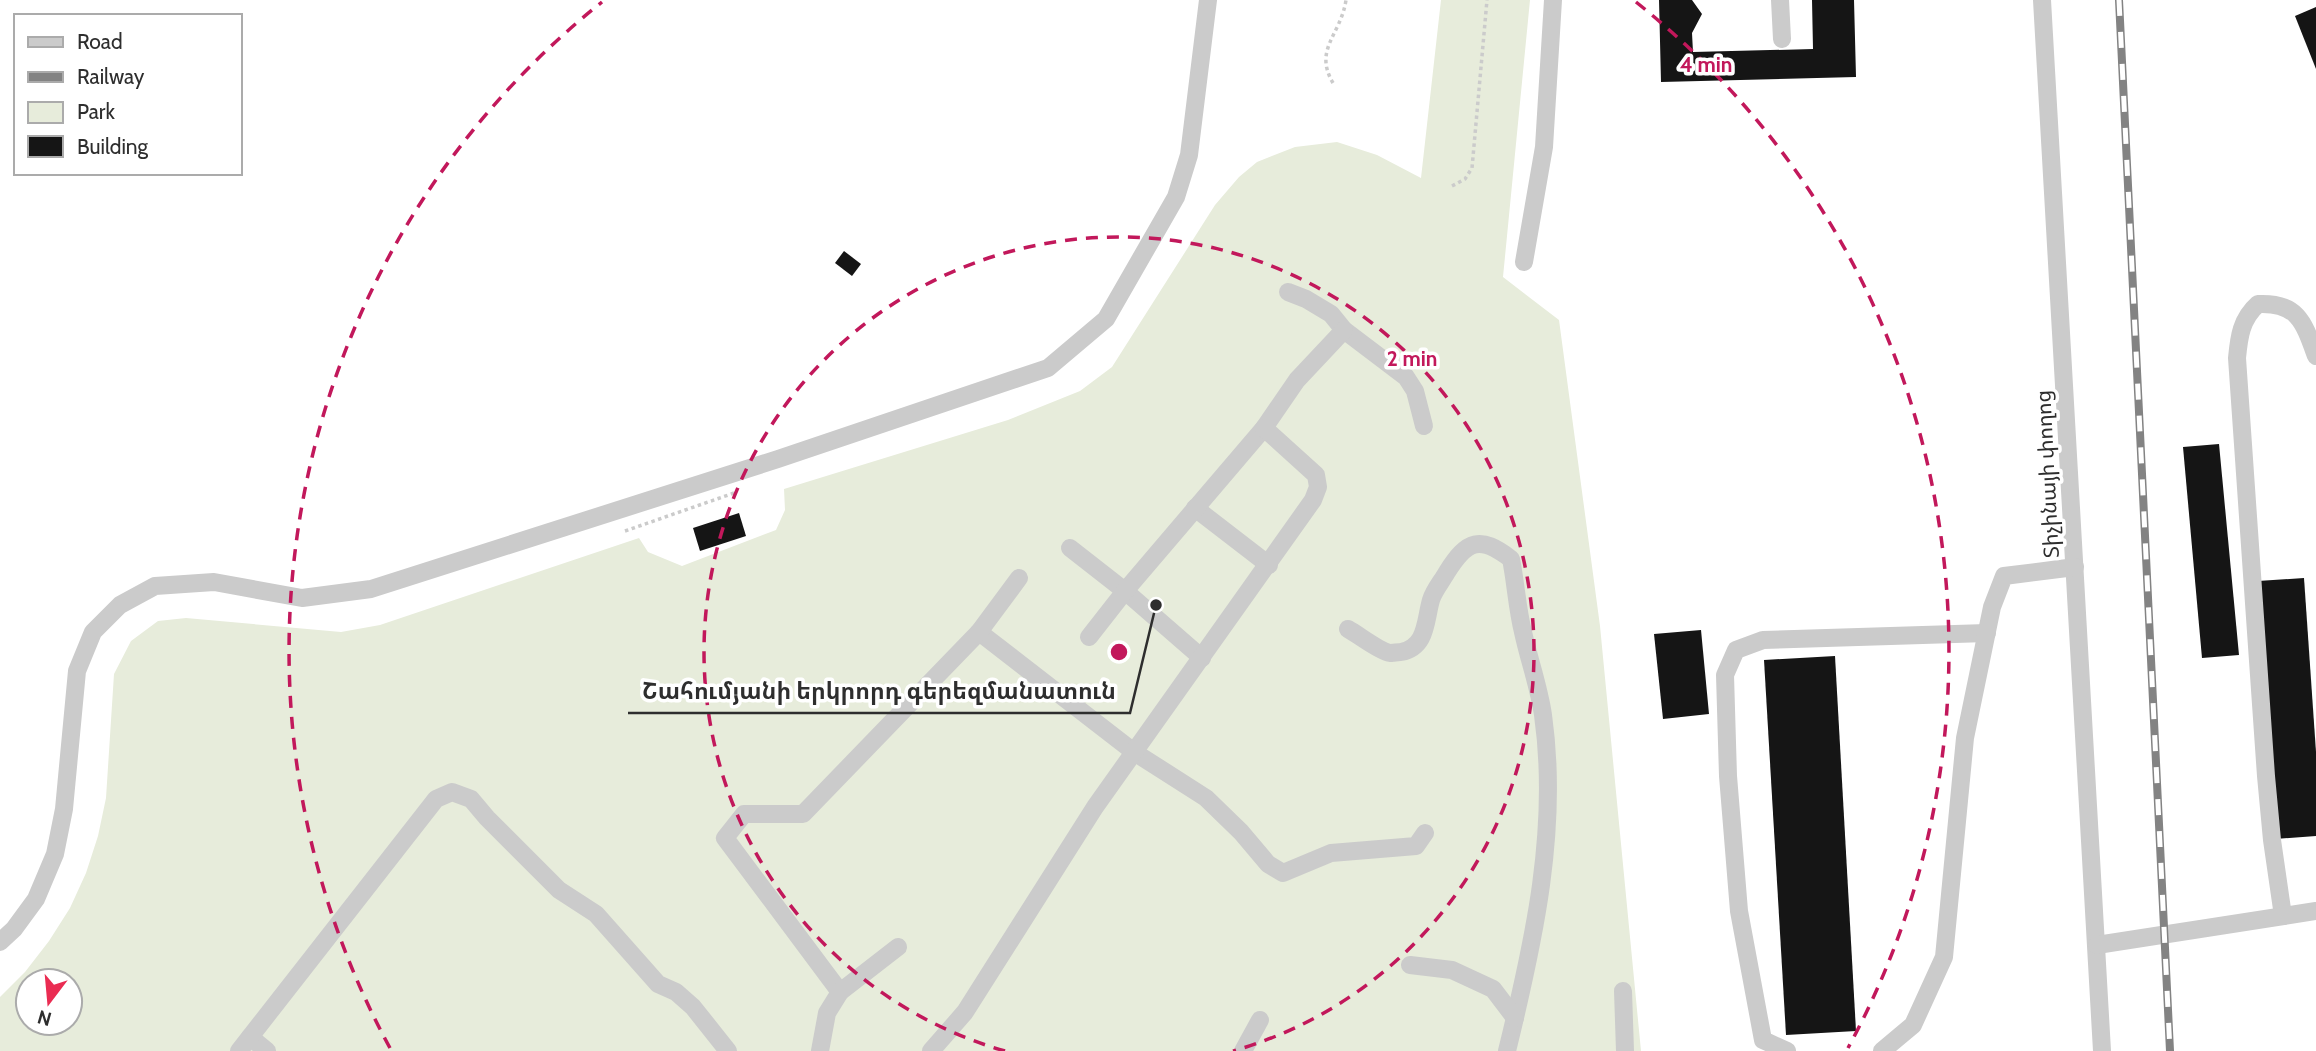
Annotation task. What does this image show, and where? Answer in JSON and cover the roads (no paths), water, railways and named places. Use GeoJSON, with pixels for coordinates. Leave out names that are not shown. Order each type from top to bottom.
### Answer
{"type":"FeatureCollection","features":[{"type":"Feature","properties":{"kind":"street"},"geometry":{"type":"LineString","coordinates":[[0,943],[36,899],[55,854],[64,809],[77,671],[93,632],[120,605],[155,586],[215,582],[302,598],[371,589],[778,459],[1048,368],[1107,319],[1176,197],[1189,155],[1208,0]]}},
{"type":"Feature","properties":{"kind":"street"},"geometry":{"type":"LineString","coordinates":[[1524,262],[1544,147],[1553,0]]}},
{"type":"Feature","properties":{"kind":"street"},"geometry":{"type":"LineString","coordinates":[[1780,0],[1782,39]]}},
{"type":"Feature","properties":{"kind":"street","name":"Տիչինայի փողոց"},"geometry":{"type":"LineString","coordinates":[[2042,0],[2102,1051]]}},
{"type":"Feature","properties":{"kind":"street"},"geometry":{"type":"LineString","coordinates":[[1288,292],[1331,314],[1344,330],[1406,377],[1415,391],[1424,426]]}},
{"type":"Feature","properties":{"kind":"street"},"geometry":{"type":"LineString","coordinates":[[2283,916],[2266,776],[2237,358],[2240,332],[2248,313],[2258,304],[2273,303],[2292,310],[2306,326],[2316,356]]}},
{"type":"Feature","properties":{"kind":"street"},"geometry":{"type":"LineString","coordinates":[[1089,636],[1264,428],[1297,380],[1344,330]]}},
{"type":"Feature","properties":{"kind":"street"},"geometry":{"type":"LineString","coordinates":[[931,1051],[965,1012],[1095,807],[1313,500],[1318,487],[1316,475],[1264,428]]}},
{"type":"Feature","properties":{"kind":"street"},"geometry":{"type":"LineString","coordinates":[[1195,508],[1269,565]]}},
{"type":"Feature","properties":{"kind":"street"},"geometry":{"type":"LineString","coordinates":[[1348,629],[1391,653],[1405,651],[1419,644],[1432,598],[1459,553],[1483,543],[1511,559],[1519,615],[1543,714],[1549,805],[1542,880],[1528,969],[1507,1051]]}},
{"type":"Feature","properties":{"kind":"street"},"geometry":{"type":"LineString","coordinates":[[1070,548],[1125,591],[1202,658]]}},
{"type":"Feature","properties":{"kind":"street"},"geometry":{"type":"LineString","coordinates":[[1882,1051],[1913,1025],[1944,957],[1965,738],[1992,607],[2004,576],[2075,566]]}},
{"type":"Feature","properties":{"kind":"street"},"geometry":{"type":"LineString","coordinates":[[840,992],[726,838],[744,814],[803,814],[979,632],[1019,578]]}},
{"type":"Feature","properties":{"kind":"street"},"geometry":{"type":"LineString","coordinates":[[979,632],[1134,752],[1206,798],[1241,832],[1268,864],[1283,873],[1331,853],[1416,846],[1425,833]]}},
{"type":"Feature","properties":{"kind":"street"},"geometry":{"type":"LineString","coordinates":[[1787,1051],[1763,1040],[1739,911],[1728,776],[1725,675],[1736,650],[1763,640],[1987,633]]}},
{"type":"Feature","properties":{"kind":"street"},"geometry":{"type":"LineString","coordinates":[[267,1051],[244,1044],[436,799],[452,792],[471,799],[559,890],[596,914],[658,984],[676,992],[693,1007],[729,1051]]}},
{"type":"Feature","properties":{"kind":"street"},"geometry":{"type":"LineString","coordinates":[[2097,946],[2316,911]]}},
{"type":"Feature","properties":{"kind":"street"},"geometry":{"type":"LineString","coordinates":[[820,1051],[827,1013],[840,992],[898,947]]}},
{"type":"Feature","properties":{"kind":"street"},"geometry":{"type":"LineString","coordinates":[[1410,965],[1452,970],[1493,989],[1515,1018]]}},
{"type":"Feature","properties":{"kind":"street"},"geometry":{"type":"LineString","coordinates":[[1622,991],[1625,1051]]}},
{"type":"Feature","properties":{"kind":"street"},"geometry":{"type":"LineString","coordinates":[[1242,1051],[1260,1020]]}},
{"type":"Feature","properties":{"kind":"railway"},"geometry":{"type":"LineString","coordinates":[[2119,0],[2170,1051]]}},
{"type":"Feature","properties":{"kind":"place","name":"Շահումյանի երկրորդ գերեզմանատուն"},"geometry":{"type":"Point","coordinates":[1156,605]}}]}
